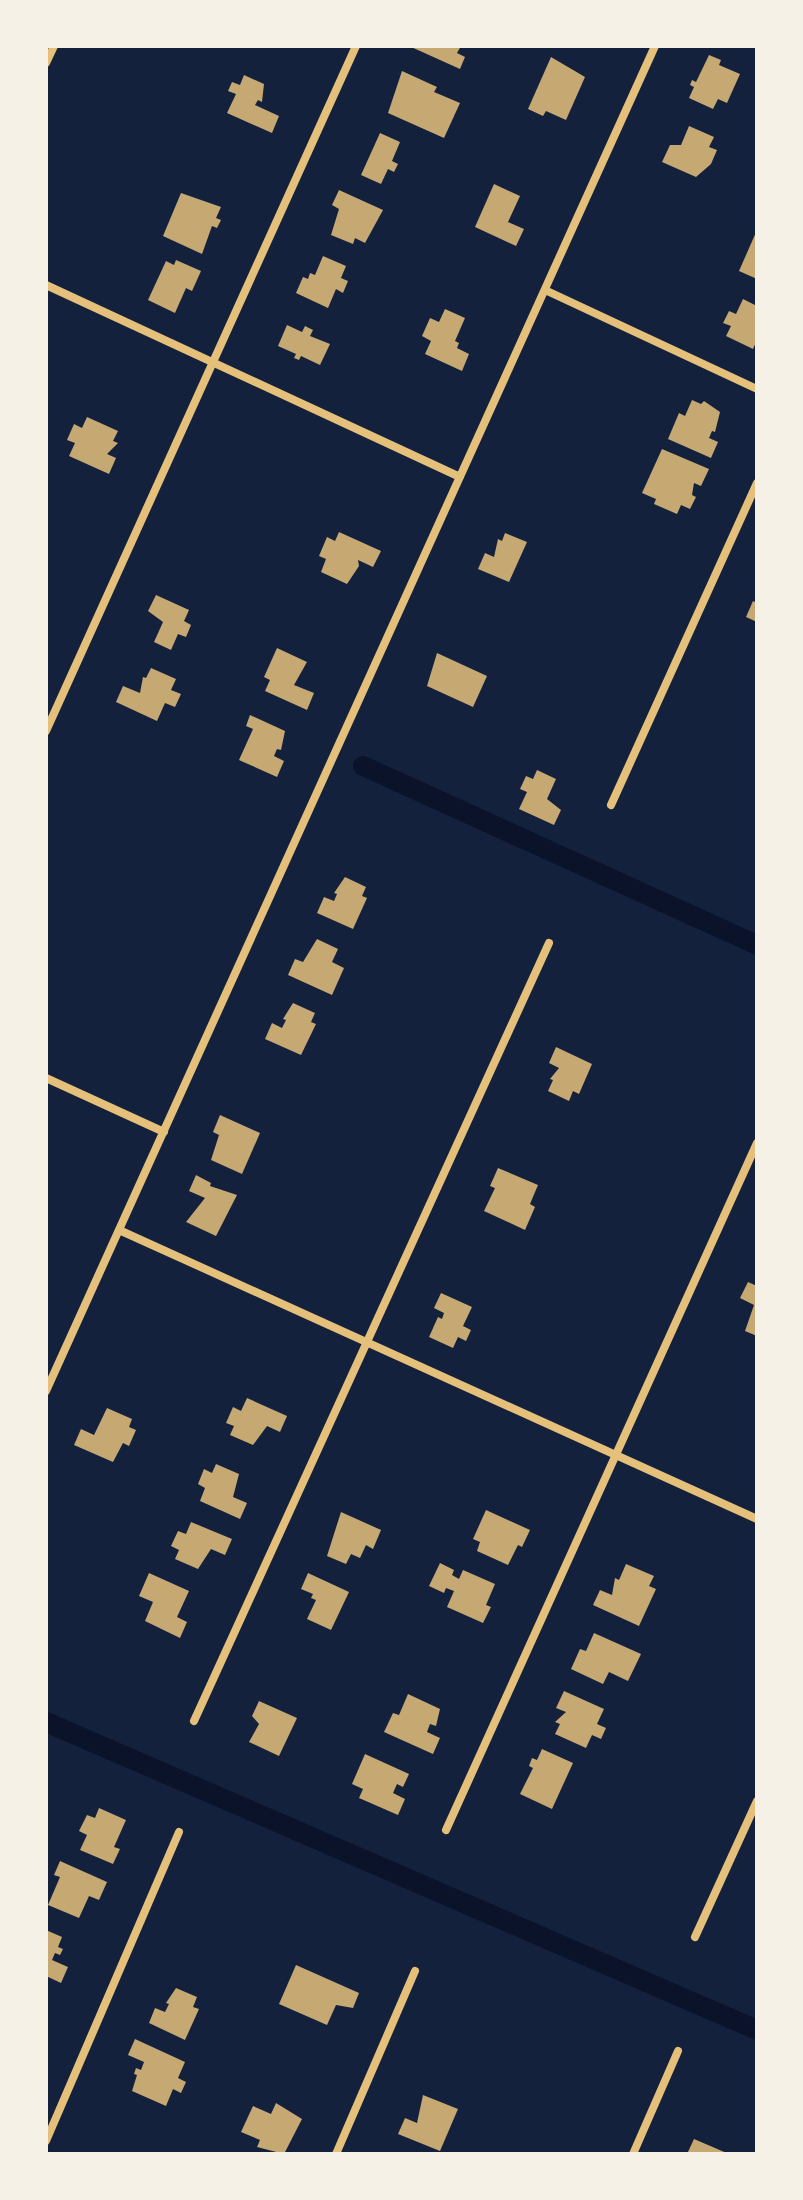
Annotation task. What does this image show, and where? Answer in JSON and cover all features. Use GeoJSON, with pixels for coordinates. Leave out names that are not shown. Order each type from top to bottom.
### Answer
{"type":"FeatureCollection","features":[{"type":"Feature","properties":{"kind":"street"},"geometry":{"type":"LineString","coordinates":[[46,63],[54,46]]}},
{"type":"Feature","properties":{"kind":"street"},"geometry":{"type":"LineString","coordinates":[[46,731],[356,46]]}},
{"type":"Feature","properties":{"kind":"street"},"geometry":{"type":"LineString","coordinates":[[46,1391],[655,46]]}},
{"type":"Feature","properties":{"kind":"street"},"geometry":{"type":"LineString","coordinates":[[46,285],[460,477]]}},
{"type":"Feature","properties":{"kind":"street"},"geometry":{"type":"LineString","coordinates":[[545,290],[757,389]]}},
{"type":"Feature","properties":{"kind":"street"},"geometry":{"type":"LineString","coordinates":[[611,805],[757,483]]}},
{"type":"Feature","properties":{"kind":"street"},"geometry":{"type":"LineString","coordinates":[[194,1721],[549,943]]}},
{"type":"Feature","properties":{"kind":"street"},"geometry":{"type":"LineString","coordinates":[[46,1078],[164,1132]]}},
{"type":"Feature","properties":{"kind":"street"},"geometry":{"type":"LineString","coordinates":[[446,1830],[757,1143]]}},
{"type":"Feature","properties":{"kind":"street"},"geometry":{"type":"LineString","coordinates":[[119,1230],[757,1519]]}},
{"type":"Feature","properties":{"kind":"street"},"geometry":{"type":"LineString","coordinates":[[695,1937],[757,1801]]}},
{"type":"Feature","properties":{"kind":"street"},"geometry":{"type":"LineString","coordinates":[[46,2141],[179,1832]]}},
{"type":"Feature","properties":{"kind":"street"},"geometry":{"type":"LineString","coordinates":[[336,2154],[415,1971]]}},
{"type":"Feature","properties":{"kind":"street"},"geometry":{"type":"LineString","coordinates":[[633,2154],[678,2051]]}},
{"type":"Feature","properties":{"kind":"building"},"geometry":{"type":"Polygon","coordinates":[[[409,46],[461,46],[457,53],[465,57],[460,69],[409,46]]]}},
{"type":"Feature","properties":{"kind":"building"},"geometry":{"type":"Polygon","coordinates":[[[709,55],[721,60],[719,65],[740,74],[727,103],[718,99],[713,109],[689,98],[694,87],[690,85],[692,80],[696,82],[709,55]]]}},
{"type":"Feature","properties":{"kind":"building"},"geometry":{"type":"Polygon","coordinates":[[[551,57],[585,77],[566,120],[546,111],[543,116],[528,109],[551,57]]]}},
{"type":"Feature","properties":{"kind":"building"},"geometry":{"type":"Polygon","coordinates":[[[402,71],[437,87],[434,92],[460,103],[444,138],[388,113],[402,71]]]}},
{"type":"Feature","properties":{"kind":"building"},"geometry":{"type":"Polygon","coordinates":[[[244,75],[264,84],[262,102],[258,100],[255,105],[279,116],[272,133],[227,113],[236,94],[228,91],[232,82],[240,85],[244,75]]]}},
{"type":"Feature","properties":{"kind":"building"},"geometry":{"type":"Polygon","coordinates":[[[689,126],[714,137],[709,147],[717,150],[711,164],[696,177],[662,162],[670,145],[681,145],[689,126]]]}},
{"type":"Feature","properties":{"kind":"building"},"geometry":{"type":"Polygon","coordinates":[[[380,133],[400,142],[392,161],[398,164],[394,172],[388,169],[381,184],[361,175],[380,133]]]}},
{"type":"Feature","properties":{"kind":"building"},"geometry":{"type":"Polygon","coordinates":[[[494,184],[520,196],[508,222],[524,229],[516,246],[475,227],[494,184]]]}},
{"type":"Feature","properties":{"kind":"building"},"geometry":{"type":"Polygon","coordinates":[[[339,190],[383,210],[365,243],[355,238],[353,244],[331,235],[339,209],[332,205],[339,190]]]}},
{"type":"Feature","properties":{"kind":"building"},"geometry":{"type":"Polygon","coordinates":[[[181,193],[221,207],[216,218],[221,220],[217,228],[212,226],[202,254],[163,236],[181,193]]]}},
{"type":"Feature","properties":{"kind":"building"},"geometry":{"type":"Polygon","coordinates":[[[757,230],[757,279],[739,271],[757,230]]]}},
{"type":"Feature","properties":{"kind":"building"},"geometry":{"type":"Polygon","coordinates":[[[323,256],[346,266],[341,278],[348,281],[343,293],[336,289],[328,308],[296,293],[303,277],[308,279],[310,273],[315,275],[323,256]]]}},
{"type":"Feature","properties":{"kind":"building"},"geometry":{"type":"Polygon","coordinates":[[[176,260],[201,271],[192,291],[186,288],[175,313],[148,300],[166,261],[174,265],[176,260]]]}},
{"type":"Feature","properties":{"kind":"building"},"geometry":{"type":"Polygon","coordinates":[[[743,299],[757,306],[757,340],[753,349],[726,336],[731,326],[723,323],[729,311],[736,314],[743,299]]]}},
{"type":"Feature","properties":{"kind":"building"},"geometry":{"type":"Polygon","coordinates":[[[445,309],[465,318],[455,341],[459,343],[457,348],[469,354],[462,371],[425,354],[431,341],[422,336],[430,318],[439,322],[445,309]]]}},
{"type":"Feature","properties":{"kind":"building"},"geometry":{"type":"Polygon","coordinates":[[[287,325],[302,332],[305,326],[313,330],[310,336],[330,344],[320,365],[301,356],[299,360],[294,358],[296,354],[278,346],[287,325]]]}},
{"type":"Feature","properties":{"kind":"building"},"geometry":{"type":"Polygon","coordinates":[[[692,400],[701,404],[704,401],[720,412],[715,432],[712,431],[709,438],[718,442],[711,458],[668,439],[679,413],[685,416],[692,400]]]}},
{"type":"Feature","properties":{"kind":"building"},"geometry":{"type":"Polygon","coordinates":[[[87,417],[118,431],[113,441],[118,443],[107,454],[116,458],[109,474],[69,456],[75,443],[67,440],[74,424],[82,428],[87,417]]]}},
{"type":"Feature","properties":{"kind":"building"},"geometry":{"type":"Polygon","coordinates":[[[662,449],[709,469],[701,486],[694,483],[692,495],[696,497],[690,509],[681,505],[677,514],[654,504],[656,499],[642,493],[662,449]]]}},
{"type":"Feature","properties":{"kind":"building"},"geometry":{"type":"Polygon","coordinates":[[[339,532],[381,551],[373,567],[358,560],[359,566],[347,584],[321,572],[326,559],[319,556],[327,537],[335,541],[339,532]]]}},
{"type":"Feature","properties":{"kind":"building"},"geometry":{"type":"Polygon","coordinates":[[[505,533],[527,542],[509,582],[478,569],[485,553],[494,557],[498,539],[502,541],[505,533]]]}},
{"type":"Feature","properties":{"kind":"building"},"geometry":{"type":"Polygon","coordinates":[[[156,595],[189,610],[184,621],[191,625],[186,637],[178,634],[171,650],[154,642],[163,622],[148,611],[156,595]]]}},
{"type":"Feature","properties":{"kind":"building"},"geometry":{"type":"Polygon","coordinates":[[[753,601],[757,603],[757,622],[746,617],[753,601]]]}},
{"type":"Feature","properties":{"kind":"building"},"geometry":{"type":"Polygon","coordinates":[[[277,648],[307,662],[294,685],[314,693],[307,710],[265,691],[270,680],[264,677],[277,648]]]}},
{"type":"Feature","properties":{"kind":"building"},"geometry":{"type":"Polygon","coordinates":[[[437,653],[487,676],[473,707],[427,686],[437,653]]]}},
{"type":"Feature","properties":{"kind":"building"},"geometry":{"type":"Polygon","coordinates":[[[151,668],[176,679],[171,690],[181,694],[175,707],[165,703],[157,721],[116,702],[123,686],[140,693],[143,677],[146,678],[151,668]]]}},
{"type":"Feature","properties":{"kind":"building"},"geometry":{"type":"Polygon","coordinates":[[[250,715],[285,731],[281,750],[277,749],[274,756],[284,761],[277,777],[239,760],[253,729],[246,726],[250,715]]]}},
{"type":"Feature","properties":{"kind":"building"},"geometry":{"type":"Polygon","coordinates":[[[537,770],[556,779],[547,799],[561,810],[554,825],[519,809],[527,792],[520,789],[526,776],[533,779],[537,770]]]}},
{"type":"Feature","properties":{"kind":"building"},"geometry":{"type":"Polygon","coordinates":[[[345,877],[366,887],[362,896],[367,898],[353,929],[317,913],[324,897],[334,901],[337,894],[334,893],[345,877]]]}},
{"type":"Feature","properties":{"kind":"building"},"geometry":{"type":"Polygon","coordinates":[[[317,939],[338,949],[332,962],[344,968],[332,995],[288,975],[295,959],[303,962],[317,939]]]}},
{"type":"Feature","properties":{"kind":"building"},"geometry":{"type":"Polygon","coordinates":[[[293,1003],[315,1013],[311,1022],[316,1024],[301,1055],[265,1039],[272,1023],[282,1028],[286,1020],[283,1019],[293,1003]]]}},
{"type":"Feature","properties":{"kind":"building"},"geometry":{"type":"Polygon","coordinates":[[[556,1047],[592,1064],[579,1094],[573,1091],[569,1101],[548,1091],[553,1080],[550,1079],[559,1068],[549,1063],[556,1047]]]}},
{"type":"Feature","properties":{"kind":"building"},"geometry":{"type":"Polygon","coordinates":[[[220,1115],[260,1133],[242,1174],[211,1160],[219,1135],[213,1132],[220,1115]]]}},
{"type":"Feature","properties":{"kind":"building"},"geometry":{"type":"Polygon","coordinates":[[[498,1168],[538,1185],[530,1204],[535,1207],[525,1230],[484,1211],[495,1188],[490,1186],[498,1168]]]}},
{"type":"Feature","properties":{"kind":"building"},"geometry":{"type":"Polygon","coordinates":[[[196,1175],[211,1183],[210,1186],[237,1195],[216,1236],[186,1222],[205,1198],[189,1191],[196,1175]]]}},
{"type":"Feature","properties":{"kind":"building"},"geometry":{"type":"Polygon","coordinates":[[[748,1282],[757,1286],[757,1336],[745,1331],[754,1305],[740,1298],[748,1282]]]}},
{"type":"Feature","properties":{"kind":"building"},"geometry":{"type":"Polygon","coordinates":[[[441,1293],[472,1307],[463,1326],[471,1330],[466,1341],[458,1337],[453,1348],[429,1337],[438,1317],[442,1319],[444,1313],[434,1308],[441,1293]]]}},
{"type":"Feature","properties":{"kind":"building"},"geometry":{"type":"Polygon","coordinates":[[[247,1398],[287,1416],[280,1432],[267,1426],[253,1445],[230,1435],[234,1426],[226,1423],[233,1407],[241,1411],[247,1398]]]}},
{"type":"Feature","properties":{"kind":"building"},"geometry":{"type":"Polygon","coordinates":[[[107,1408],[132,1419],[129,1427],[136,1430],[129,1446],[123,1443],[113,1462],[74,1445],[81,1429],[94,1435],[107,1408]]]}},
{"type":"Feature","properties":{"kind":"building"},"geometry":{"type":"Polygon","coordinates":[[[216,1464],[239,1474],[233,1497],[247,1503],[240,1519],[200,1501],[205,1488],[198,1484],[204,1469],[212,1473],[216,1464]]]}},
{"type":"Feature","properties":{"kind":"building"},"geometry":{"type":"Polygon","coordinates":[[[486,1510],[530,1530],[508,1565],[477,1551],[480,1542],[473,1539],[486,1510]]]}},
{"type":"Feature","properties":{"kind":"building"},"geometry":{"type":"Polygon","coordinates":[[[341,1512],[381,1530],[373,1549],[366,1545],[360,1558],[351,1554],[346,1564],[327,1556],[341,1512]]]}},
{"type":"Feature","properties":{"kind":"building"},"geometry":{"type":"Polygon","coordinates":[[[191,1522],[232,1539],[225,1555],[211,1549],[198,1569],[175,1559],[179,1550],[171,1546],[178,1531],[186,1534],[191,1522]]]}},
{"type":"Feature","properties":{"kind":"building"},"geometry":{"type":"Polygon","coordinates":[[[440,1563],[454,1570],[452,1575],[459,1579],[463,1570],[495,1584],[486,1605],[491,1607],[483,1623],[447,1607],[454,1591],[446,1588],[444,1593],[429,1586],[440,1563]]]}},
{"type":"Feature","properties":{"kind":"building"},"geometry":{"type":"Polygon","coordinates":[[[626,1564],[654,1576],[649,1586],[656,1589],[639,1626],[593,1605],[600,1590],[612,1595],[615,1578],[619,1580],[626,1564]]]}},
{"type":"Feature","properties":{"kind":"building"},"geometry":{"type":"Polygon","coordinates":[[[149,1573],[189,1591],[177,1617],[187,1622],[180,1638],[145,1621],[153,1602],[139,1596],[149,1573]]]}},
{"type":"Feature","properties":{"kind":"building"},"geometry":{"type":"Polygon","coordinates":[[[308,1573],[349,1592],[331,1630],[307,1619],[316,1600],[311,1598],[313,1594],[301,1589],[308,1573]]]}},
{"type":"Feature","properties":{"kind":"building"},"geometry":{"type":"Polygon","coordinates":[[[594,1633],[641,1654],[628,1681],[609,1672],[603,1684],[571,1669],[580,1649],[586,1651],[594,1633]]]}},
{"type":"Feature","properties":{"kind":"building"},"geometry":{"type":"Polygon","coordinates":[[[564,1691],[604,1709],[597,1724],[606,1728],[601,1739],[592,1735],[586,1748],[555,1734],[560,1724],[555,1722],[566,1712],[556,1708],[564,1691]]]}},
{"type":"Feature","properties":{"kind":"building"},"geometry":{"type":"Polygon","coordinates":[[[408,1694],[440,1709],[436,1726],[430,1724],[427,1732],[440,1738],[433,1754],[384,1732],[393,1713],[399,1715],[408,1694]]]}},
{"type":"Feature","properties":{"kind":"building"},"geometry":{"type":"Polygon","coordinates":[[[259,1701],[297,1718],[279,1756],[249,1742],[259,1724],[252,1716],[259,1701]]]}},
{"type":"Feature","properties":{"kind":"building"},"geometry":{"type":"Polygon","coordinates":[[[542,1749],[573,1763],[552,1809],[520,1794],[533,1768],[529,1766],[532,1758],[537,1760],[542,1749]]]}},
{"type":"Feature","properties":{"kind":"building"},"geometry":{"type":"Polygon","coordinates":[[[365,1754],[409,1774],[403,1787],[397,1784],[393,1793],[405,1799],[398,1815],[359,1798],[363,1789],[352,1784],[365,1754]]]}},
{"type":"Feature","properties":{"kind":"building"},"geometry":{"type":"Polygon","coordinates":[[[99,1808],[126,1820],[114,1847],[120,1849],[113,1864],[80,1850],[87,1835],[79,1831],[87,1815],[95,1818],[99,1808]]]}},
{"type":"Feature","properties":{"kind":"building"},"geometry":{"type":"Polygon","coordinates":[[[60,1861],[107,1882],[99,1900],[89,1896],[79,1918],[48,1905],[60,1877],[54,1875],[60,1861]]]}},
{"type":"Feature","properties":{"kind":"building"},"geometry":{"type":"Polygon","coordinates":[[[46,1930],[62,1937],[58,1947],[63,1949],[60,1955],[55,1953],[52,1960],[68,1967],[61,1983],[46,1976],[46,1930]]]}},
{"type":"Feature","properties":{"kind":"building"},"geometry":{"type":"Polygon","coordinates":[[[296,1965],[359,1993],[353,2008],[336,2005],[327,2025],[279,2004],[296,1965]]]}},
{"type":"Feature","properties":{"kind":"building"},"geometry":{"type":"Polygon","coordinates":[[[176,1988],[197,1997],[193,2007],[199,2009],[185,2040],[149,2023],[155,2008],[165,2012],[169,2004],[166,2003],[176,1988]]]}},
{"type":"Feature","properties":{"kind":"building"},"geometry":{"type":"Polygon","coordinates":[[[135,2039],[185,2062],[178,2078],[186,2082],[181,2093],[173,2089],[166,2106],[132,2091],[136,2068],[141,2070],[144,2062],[128,2055],[135,2039]]]}},
{"type":"Feature","properties":{"kind":"building"},"geometry":{"type":"Polygon","coordinates":[[[423,2095],[458,2109],[440,2151],[398,2134],[405,2118],[417,2123],[423,2095]]]}},
{"type":"Feature","properties":{"kind":"building"},"geometry":{"type":"Polygon","coordinates":[[[276,2103],[302,2119],[284,2154],[257,2147],[260,2140],[241,2132],[253,2106],[271,2114],[276,2103]]]}},
{"type":"Feature","properties":{"kind":"building"},"geometry":{"type":"Polygon","coordinates":[[[694,2139],[729,2154],[687,2154],[694,2139]]]}},
{"type":"Feature","properties":{"kind":"waterway"},"geometry":{"type":"LineString","coordinates":[[363,766],[757,945]]}},
{"type":"Feature","properties":{"kind":"waterway"},"geometry":{"type":"LineString","coordinates":[[46,1722],[757,2030]]}}]}
